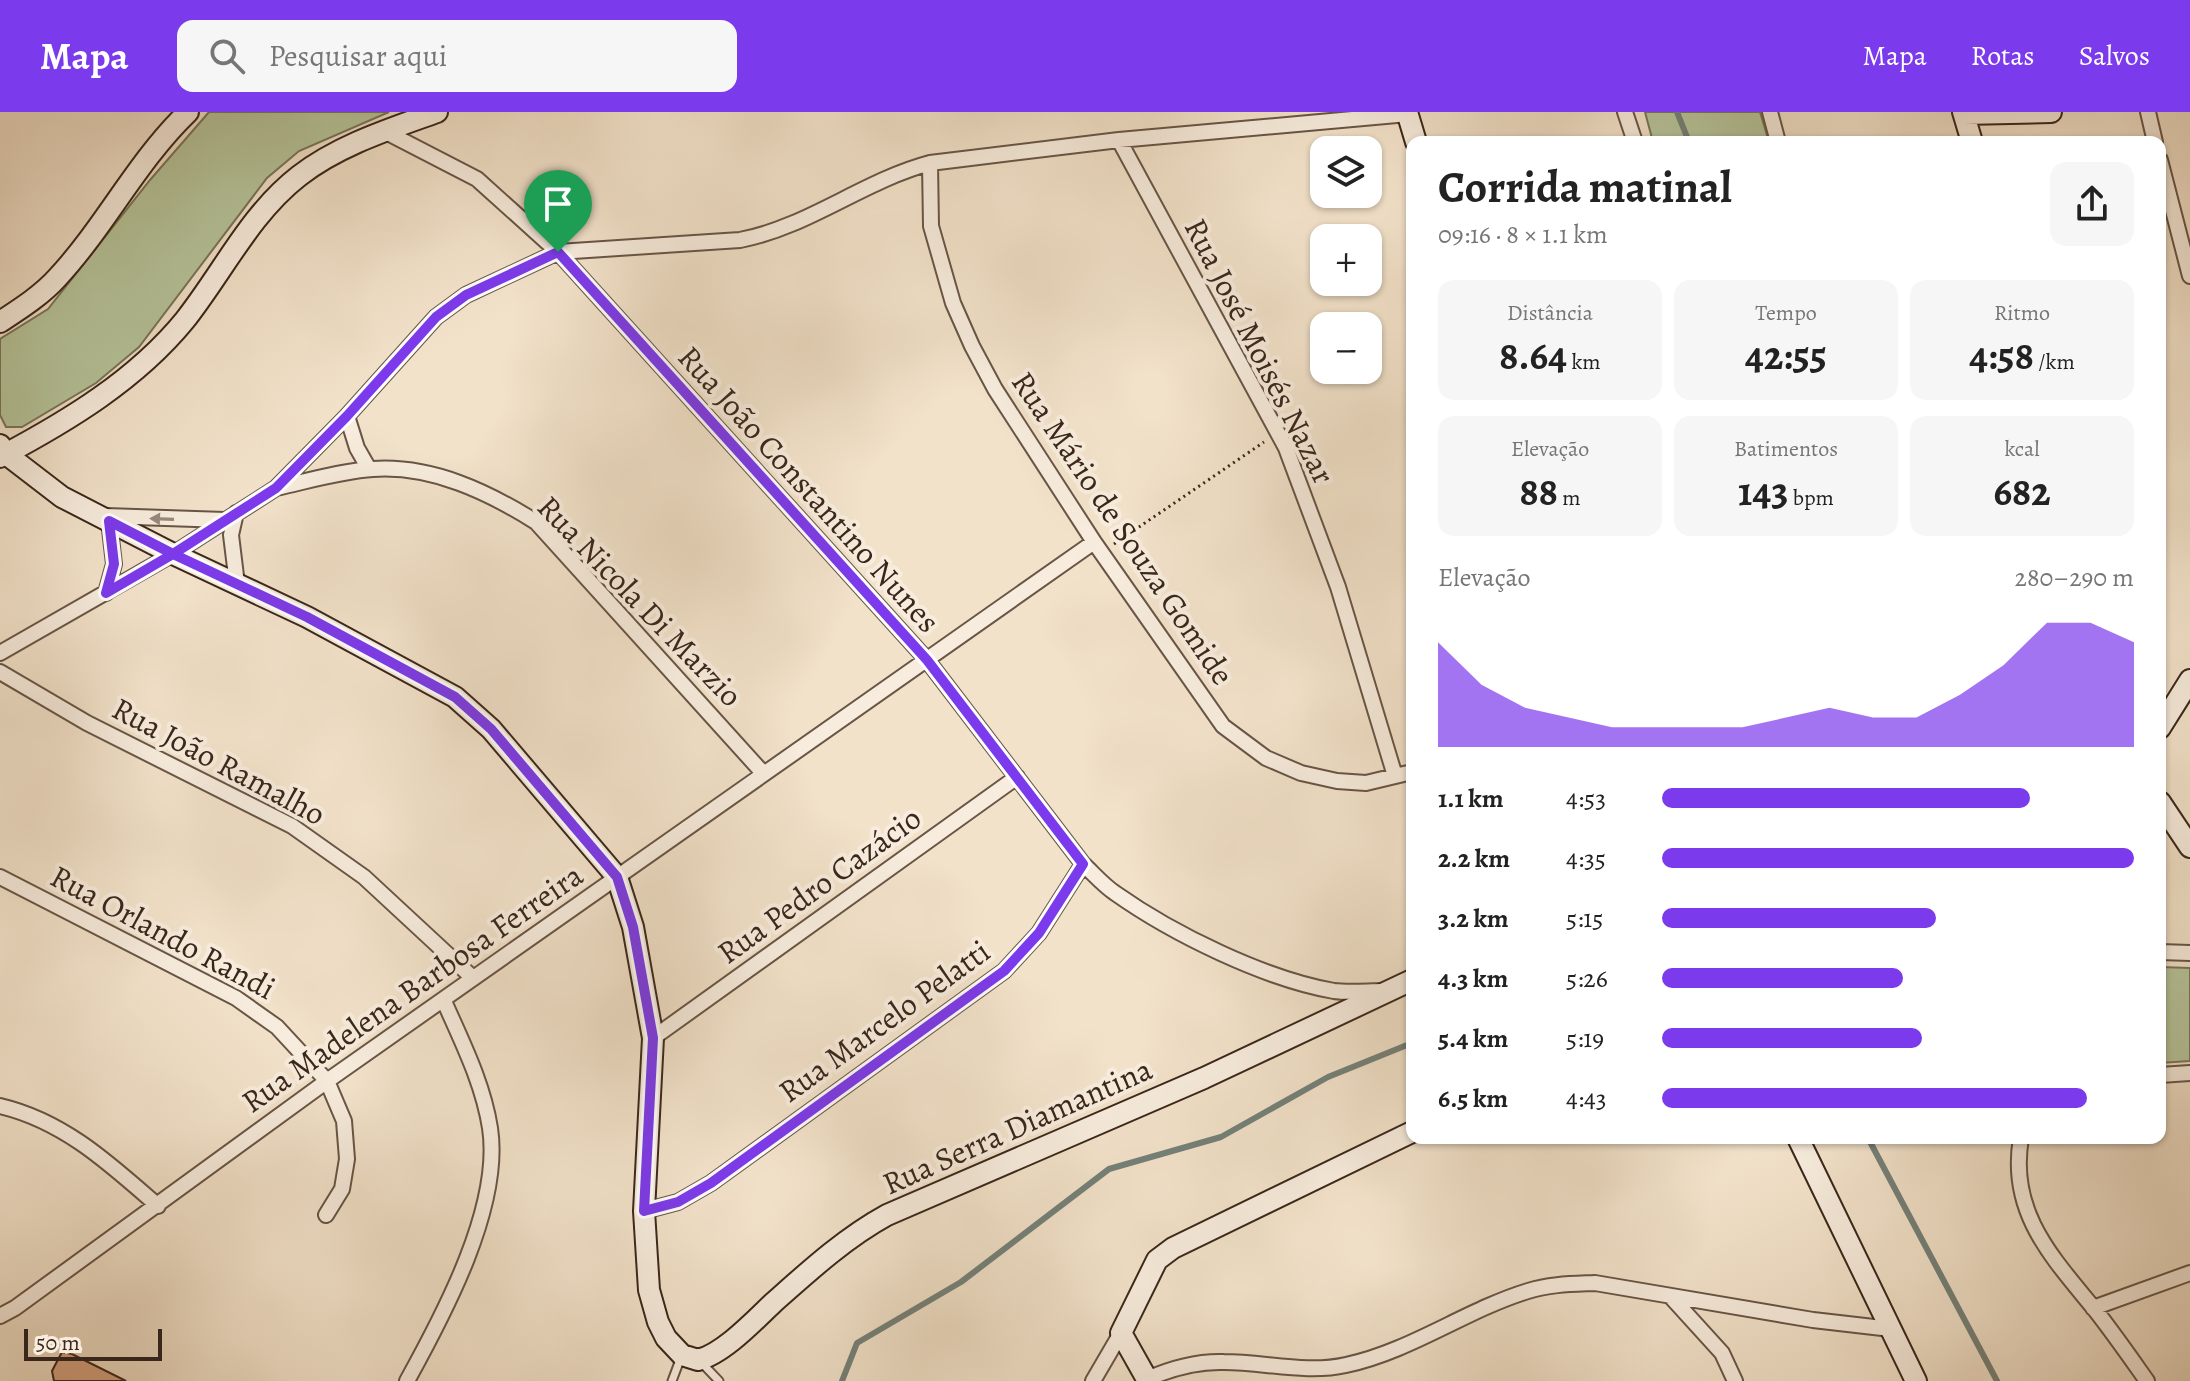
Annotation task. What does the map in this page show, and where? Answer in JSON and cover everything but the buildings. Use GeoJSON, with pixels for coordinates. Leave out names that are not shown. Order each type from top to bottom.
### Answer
{"type":"FeatureCollection","features":[{"type":"Feature","properties":{"kind":"street"},"geometry":{"type":"LineString","coordinates":[[0,322],[26,305],[58,277],[149,154],[188,112]]}},
{"type":"Feature","properties":{"kind":"street"},"geometry":{"type":"LineString","coordinates":[[437,112],[344,148],[300,175],[273,200],[186,319],[158,350],[104,396],[2,452],[62,497],[307,617],[455,697],[491,729],[617,877],[633,927],[653,1038],[644,1211],[649,1290],[658,1322],[685,1355]]}},
{"type":"Feature","properties":{"kind":"street"},"geometry":{"type":"LineString","coordinates":[[1625,112],[1633,136]]}},
{"type":"Feature","properties":{"kind":"street"},"geometry":{"type":"LineString","coordinates":[[1770,112],[1776,136]]}},
{"type":"Feature","properties":{"kind":"street"},"geometry":{"type":"LineString","coordinates":[[1970,136],[1963,113],[2051,112]]}},
{"type":"Feature","properties":{"kind":"street"},"geometry":{"type":"LineString","coordinates":[[2148,112],[2154,136]]}},
{"type":"Feature","properties":{"kind":"street"},"geometry":{"type":"LineString","coordinates":[[0,653],[173,554],[276,488],[347,416],[436,317],[466,295],[558,252],[762,236],[785,228],[890,175],[930,163],[1119,140],[1408,113],[1414,136]]}},
{"type":"Feature","properties":{"kind":"street","name":"Rua João Constantino Nunes"},"geometry":{"type":"LineString","coordinates":[[384,131],[477,179],[558,252],[927,660],[1083,864],[1113,892],[1162,923],[1231,957],[1290,980],[1337,991],[1384,991]]}},
{"type":"Feature","properties":{"kind":"street","name":"Rua José Moisés Nazar"},"geometry":{"type":"LineString","coordinates":[[1119,140],[1277,433],[1311,510],[1338,587],[1395,776]]}},
{"type":"Feature","properties":{"kind":"street","name":"Rua Mário de Souza Gomide"},"geometry":{"type":"LineString","coordinates":[[930,163],[931,226],[953,303],[972,346],[995,389],[1098,548],[1223,726],[1266,758],[1301,773],[1337,781],[1366,783],[1406,773]]}},
{"type":"Feature","properties":{"kind":"street"},"geometry":{"type":"LineString","coordinates":[[2166,183],[2190,276]]}},
{"type":"Feature","properties":{"kind":"street"},"geometry":{"type":"LineString","coordinates":[[347,416],[357,448],[369,469]]}},
{"type":"Feature","properties":{"kind":"street","name":"Rua Nicola Di Marzio"},"geometry":{"type":"LineString","coordinates":[[276,488],[369,469],[391,468],[427,473],[503,502],[536,522],[763,773]]}},
{"type":"Feature","properties":{"kind":"street"},"geometry":{"type":"LineString","coordinates":[[104,518],[231,517]]}},
{"type":"Feature","properties":{"kind":"street"},"geometry":{"type":"LineString","coordinates":[[231,517],[237,584]]}},
{"type":"Feature","properties":{"kind":"street"},"geometry":{"type":"LineString","coordinates":[[104,518],[114,564],[106,593]]}},
{"type":"Feature","properties":{"kind":"street","name":"Rua Madelena Barbosa Ferreira"},"geometry":{"type":"LineString","coordinates":[[0,1316],[763,773],[1098,548]]}},
{"type":"Feature","properties":{"kind":"street","name":"Rua João Ramalho"},"geometry":{"type":"LineString","coordinates":[[0,672],[87,723],[292,826],[364,877],[473,978]]}},
{"type":"Feature","properties":{"kind":"street"},"geometry":{"type":"LineString","coordinates":[[2166,718],[2190,680]]}},
{"type":"Feature","properties":{"kind":"street","name":"Rua Pedro Cazácio"},"geometry":{"type":"LineString","coordinates":[[653,1038],[1017,777]]}},
{"type":"Feature","properties":{"kind":"street"},"geometry":{"type":"LineString","coordinates":[[2166,811],[2190,847]]}},
{"type":"Feature","properties":{"kind":"street","name":"Rua Marcelo Pelatti"},"geometry":{"type":"LineString","coordinates":[[644,1211],[678,1202],[711,1183],[1004,971],[1039,933],[1083,864]]}},
{"type":"Feature","properties":{"kind":"street","name":"Rua Orlando Randi"},"geometry":{"type":"LineString","coordinates":[[0,877],[236,998],[277,1027],[327,1081],[344,1121],[347,1159],[342,1189],[326,1215]]}},
{"type":"Feature","properties":{"kind":"street"},"geometry":{"type":"LineString","coordinates":[[2166,952],[2190,953]]}},
{"type":"Feature","properties":{"kind":"street","name":"Rua Serra Diamantina"},"geometry":{"type":"LineString","coordinates":[[685,1355],[721,1347],[819,1262],[876,1221],[1204,1078],[1406,982]]}},
{"type":"Feature","properties":{"kind":"street"},"geometry":{"type":"LineString","coordinates":[[407,1381],[461,1272],[491,1176],[490,1129],[476,1076],[444,1001]]}},
{"type":"Feature","properties":{"kind":"street"},"geometry":{"type":"LineString","coordinates":[[2166,1075],[2190,1073]]}},
{"type":"Feature","properties":{"kind":"street"},"geometry":{"type":"LineString","coordinates":[[0,1106],[53,1124],[102,1157],[158,1206]]}},
{"type":"Feature","properties":{"kind":"street"},"geometry":{"type":"LineString","coordinates":[[1093,1381],[1157,1260],[1173,1248],[1406,1135]]}},
{"type":"Feature","properties":{"kind":"street"},"geometry":{"type":"LineString","coordinates":[[1801,1144],[1916,1381]]}},
{"type":"Feature","properties":{"kind":"street"},"geometry":{"type":"LineString","coordinates":[[2021,1144],[2020,1185],[2035,1232],[2147,1381]]}},
{"type":"Feature","properties":{"kind":"street"},"geometry":{"type":"LineString","coordinates":[[2093,1308],[2190,1273]]}},
{"type":"Feature","properties":{"kind":"street"},"geometry":{"type":"LineString","coordinates":[[1121,1333],[1147,1380],[1174,1367],[1223,1362],[1311,1369],[1345,1366],[1385,1354],[1528,1291],[1560,1284],[1595,1283],[1813,1320],[1891,1329]]}},
{"type":"Feature","properties":{"kind":"street"},"geometry":{"type":"LineString","coordinates":[[1672,1298],[1722,1353],[1735,1381]]}},
{"type":"Feature","properties":{"kind":"lane"},"geometry":{"type":"LineString","coordinates":[[672,1381],[685,1355],[719,1381]]}},
{"type":"Feature","properties":{"kind":"path"},"geometry":{"type":"LineString","coordinates":[[1098,548],[1277,433]]}},
{"type":"Feature","properties":{"kind":"green space"},"geometry":{"type":"Polygon","coordinates":[[[209,112],[389,112],[299,151],[267,178],[139,347],[96,383],[22,427],[6,427],[0,415],[0,339],[48,309],[150,180],[209,112]]]}},
{"type":"Feature","properties":{"kind":"green space"},"geometry":{"type":"Polygon","coordinates":[[[1645,112],[1760,112],[1767,136],[1651,136],[1645,112]]]}},
{"type":"Feature","properties":{"kind":"green space"},"geometry":{"type":"Polygon","coordinates":[[[2166,967],[2190,968],[2190,1061],[2166,1063],[2166,967]]]}},
{"type":"Feature","properties":{"kind":"waterway"},"geometry":{"type":"LineString","coordinates":[[1677,112],[1687,136]]}},
{"type":"Feature","properties":{"kind":"waterway"},"geometry":{"type":"LineString","coordinates":[[842,1381],[857,1343],[961,1282],[1109,1169],[1221,1137],[1328,1077],[1406,1045]]}},
{"type":"Feature","properties":{"kind":"waterway"},"geometry":{"type":"LineString","coordinates":[[1871,1144],[1997,1381]]}},
{"type":"Feature","properties":{"kind":"route"},"geometry":{"type":"LineString","coordinates":[[558,252],[466,295],[436,317],[347,416],[276,488],[173,554],[109,521],[114,564],[106,593],[173,554],[307,617],[455,697],[491,729],[533,776],[617,877],[633,927],[653,1038],[644,1211],[678,1202],[711,1183],[1004,971],[1039,933],[1083,864],[927,660],[558,252]]}}]}
